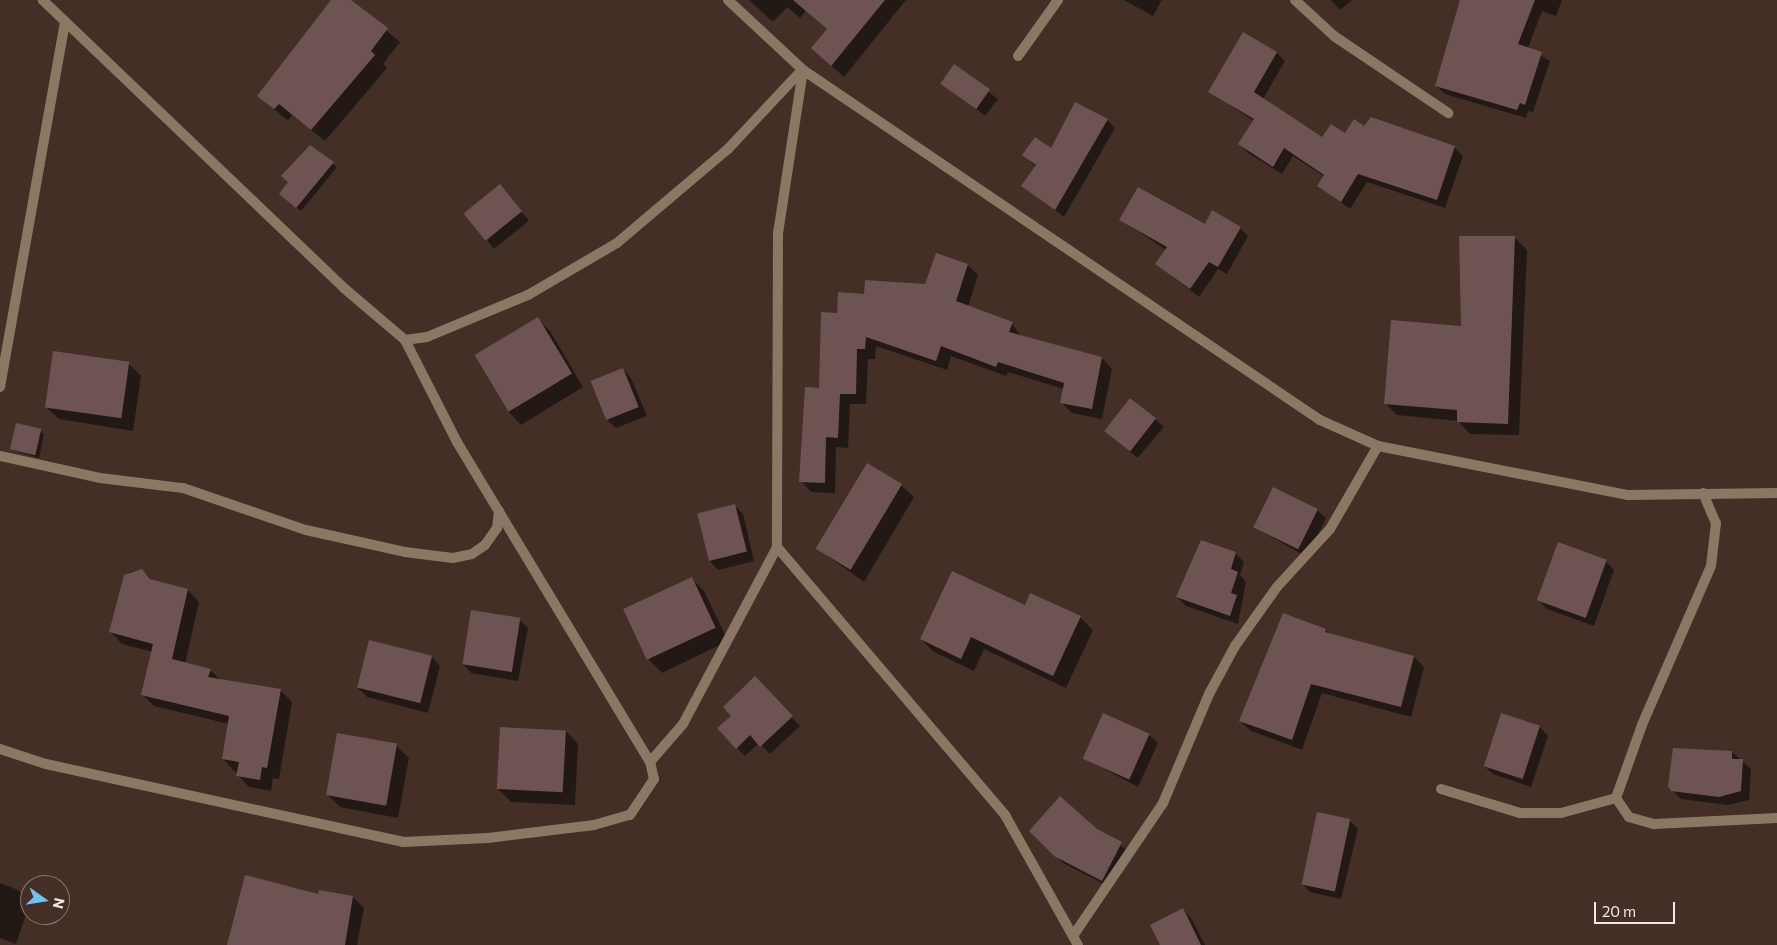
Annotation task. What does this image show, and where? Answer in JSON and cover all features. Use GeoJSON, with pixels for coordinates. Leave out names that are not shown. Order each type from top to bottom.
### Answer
{"type":"FeatureCollection","features":[{"type":"Feature","properties":{"kind":"street"},"geometry":{"type":"LineString","coordinates":[[0,748],[46,764],[282,812],[362,835],[430,843],[594,824],[630,815],[654,779],[650,762],[457,442],[405,340],[337,281],[44,0]]}},
{"type":"Feature","properties":{"kind":"street"},"geometry":{"type":"LineString","coordinates":[[728,0],[803,70],[1272,390],[1320,420],[1378,446],[1628,494],[1777,493]]}},
{"type":"Feature","properties":{"kind":"street"},"geometry":{"type":"LineString","coordinates":[[1018,56],[1058,0]]}},
{"type":"Feature","properties":{"kind":"street"},"geometry":{"type":"LineString","coordinates":[[1295,0],[1334,36],[1448,113]]}},
{"type":"Feature","properties":{"kind":"street"},"geometry":{"type":"LineString","coordinates":[[0,387],[65,22]]}},
{"type":"Feature","properties":{"kind":"street"},"geometry":{"type":"LineString","coordinates":[[405,340],[427,337],[528,295],[618,243],[728,149],[803,70]]}},
{"type":"Feature","properties":{"kind":"street"},"geometry":{"type":"LineString","coordinates":[[650,762],[683,724],[777,547],[778,234],[803,70]]}},
{"type":"Feature","properties":{"kind":"street"},"geometry":{"type":"LineString","coordinates":[[777,547],[1005,815],[1076,940],[1163,803],[1209,694],[1235,646],[1272,593],[1330,530],[1378,446]]}},
{"type":"Feature","properties":{"kind":"street"},"geometry":{"type":"LineString","coordinates":[[0,456],[100,478],[183,488],[306,530],[405,552],[453,558],[472,554],[485,545],[497,528],[499,511]]}},
{"type":"Feature","properties":{"kind":"street"},"geometry":{"type":"LineString","coordinates":[[1616,798],[1642,725],[1711,566],[1716,523],[1703,493]]}},
{"type":"Feature","properties":{"kind":"street"},"geometry":{"type":"LineString","coordinates":[[1441,788],[1520,813],[1561,812],[1616,798]]}},
{"type":"Feature","properties":{"kind":"street"},"geometry":{"type":"LineString","coordinates":[[1616,798],[1629,817],[1654,824],[1777,818]]}},
{"type":"Feature","properties":{"kind":"building"},"geometry":{"type":"Polygon","coordinates":[[[331,0],[351,0],[388,28],[371,51],[375,55],[311,130],[279,104],[274,109],[257,96],[331,0]]]}},
{"type":"Feature","properties":{"kind":"building"},"geometry":{"type":"Polygon","coordinates":[[[793,0],[885,0],[831,66],[811,48],[827,29],[793,0]]]}},
{"type":"Feature","properties":{"kind":"building"},"geometry":{"type":"Polygon","coordinates":[[[1460,0],[1535,0],[1518,44],[1542,52],[1525,105],[1520,103],[1517,110],[1435,86],[1460,0]]]}},
{"type":"Feature","properties":{"kind":"building"},"geometry":{"type":"Polygon","coordinates":[[[1243,32],[1277,52],[1254,92],[1322,137],[1331,124],[1345,133],[1354,119],[1364,126],[1371,117],[1455,146],[1437,200],[1358,174],[1341,202],[1317,186],[1324,175],[1284,148],[1273,167],[1238,144],[1254,119],[1208,92],[1243,32]]]}},
{"type":"Feature","properties":{"kind":"building"},"geometry":{"type":"Polygon","coordinates":[[[954,64],[990,89],[976,109],[940,84],[954,64]]]}},
{"type":"Feature","properties":{"kind":"building"},"geometry":{"type":"Polygon","coordinates":[[[1075,102],[1108,119],[1055,210],[1021,186],[1036,165],[1022,155],[1035,137],[1051,148],[1075,102]]]}},
{"type":"Feature","properties":{"kind":"building"},"geometry":{"type":"Polygon","coordinates":[[[310,145],[334,162],[296,208],[279,194],[288,182],[281,176],[310,145]]]}},
{"type":"Feature","properties":{"kind":"building"},"geometry":{"type":"Polygon","coordinates":[[[500,184],[522,211],[486,241],[463,214],[500,184]]]}},
{"type":"Feature","properties":{"kind":"building"},"geometry":{"type":"Polygon","coordinates":[[[1138,187],[1205,224],[1212,210],[1241,227],[1218,267],[1209,262],[1190,289],[1155,264],[1167,247],[1119,220],[1138,187]]]}},
{"type":"Feature","properties":{"kind":"building"},"geometry":{"type":"Polygon","coordinates":[[[1459,236],[1515,236],[1508,424],[1457,422],[1457,410],[1384,404],[1391,320],[1461,326],[1459,236]]]}},
{"type":"Feature","properties":{"kind":"building"},"geometry":{"type":"Polygon","coordinates":[[[936,253],[968,264],[956,301],[1013,322],[1009,332],[1102,357],[1092,409],[1060,403],[1064,383],[998,362],[996,367],[941,346],[936,361],[866,337],[865,349],[857,349],[856,394],[840,394],[838,438],[826,437],[825,483],[799,482],[805,387],[819,388],[821,312],[837,313],[838,292],[864,294],[865,280],[925,284],[936,253]]]}},
{"type":"Feature","properties":{"kind":"building"},"geometry":{"type":"Polygon","coordinates":[[[538,317],[572,374],[509,412],[475,355],[538,317]]]}},
{"type":"Feature","properties":{"kind":"building"},"geometry":{"type":"Polygon","coordinates":[[[53,351],[129,362],[121,418],[45,407],[53,351]]]}},
{"type":"Feature","properties":{"kind":"building"},"geometry":{"type":"Polygon","coordinates":[[[623,368],[639,407],[606,420],[591,381],[623,368]]]}},
{"type":"Feature","properties":{"kind":"building"},"geometry":{"type":"Polygon","coordinates":[[[1130,398],[1156,418],[1130,451],[1104,431],[1130,398]]]}},
{"type":"Feature","properties":{"kind":"building"},"geometry":{"type":"Polygon","coordinates":[[[16,423],[41,429],[35,455],[10,449],[16,423]]]}},
{"type":"Feature","properties":{"kind":"building"},"geometry":{"type":"Polygon","coordinates":[[[867,463],[902,484],[851,570],[815,549],[867,463]]]}},
{"type":"Feature","properties":{"kind":"building"},"geometry":{"type":"Polygon","coordinates":[[[1273,487],[1318,509],[1298,549],[1253,527],[1273,487]]]}},
{"type":"Feature","properties":{"kind":"building"},"geometry":{"type":"Polygon","coordinates":[[[735,504],[747,552],[709,561],[697,513],[735,504]]]}},
{"type":"Feature","properties":{"kind":"building"},"geometry":{"type":"Polygon","coordinates":[[[1201,540],[1236,552],[1231,569],[1238,572],[1231,593],[1237,595],[1230,616],[1176,597],[1201,540]]]}},
{"type":"Feature","properties":{"kind":"building"},"geometry":{"type":"Polygon","coordinates":[[[1558,542],[1607,560],[1586,618],[1537,600],[1558,542]]]}},
{"type":"Feature","properties":{"kind":"building"},"geometry":{"type":"Polygon","coordinates":[[[142,569],[150,579],[188,589],[172,659],[211,669],[208,677],[281,689],[267,768],[262,767],[260,780],[236,776],[239,762],[222,759],[229,716],[141,695],[153,644],[109,632],[124,575],[142,569]]]}},
{"type":"Feature","properties":{"kind":"building"},"geometry":{"type":"Polygon","coordinates":[[[952,571],[1025,605],[1030,593],[1081,616],[1053,676],[971,637],[961,659],[920,639],[952,571]]]}},
{"type":"Feature","properties":{"kind":"building"},"geometry":{"type":"Polygon","coordinates":[[[692,577],[716,628],[647,660],[623,609],[692,577]]]}},
{"type":"Feature","properties":{"kind":"building"},"geometry":{"type":"Polygon","coordinates":[[[471,610],[520,618],[512,672],[462,664],[471,610]]]}},
{"type":"Feature","properties":{"kind":"building"},"geometry":{"type":"Polygon","coordinates":[[[1283,613],[1326,629],[1325,632],[1414,656],[1401,707],[1311,684],[1292,740],[1239,721],[1283,613]]]}},
{"type":"Feature","properties":{"kind":"building"},"geometry":{"type":"Polygon","coordinates":[[[369,640],[432,656],[420,703],[357,688],[369,640]]]}},
{"type":"Feature","properties":{"kind":"building"},"geometry":{"type":"Polygon","coordinates":[[[755,676],[793,716],[760,747],[750,735],[736,749],[717,728],[731,716],[723,707],[755,676]]]}},
{"type":"Feature","properties":{"kind":"building"},"geometry":{"type":"Polygon","coordinates":[[[1103,713],[1150,734],[1129,779],[1083,759],[1103,713]]]}},
{"type":"Feature","properties":{"kind":"building"},"geometry":{"type":"Polygon","coordinates":[[[1501,713],[1540,726],[1523,779],[1484,766],[1501,713]]]}},
{"type":"Feature","properties":{"kind":"building"},"geometry":{"type":"Polygon","coordinates":[[[500,727],[566,730],[563,792],[497,789],[500,727]]]}},
{"type":"Feature","properties":{"kind":"building"},"geometry":{"type":"Polygon","coordinates":[[[337,733],[397,744],[386,806],[326,795],[337,733]]]}},
{"type":"Feature","properties":{"kind":"building"},"geometry":{"type":"Polygon","coordinates":[[[1673,748],[1732,751],[1732,759],[1743,759],[1741,791],[1719,797],[1671,791],[1668,786],[1673,748]]]}},
{"type":"Feature","properties":{"kind":"building"},"geometry":{"type":"Polygon","coordinates":[[[1060,796],[1097,829],[1122,842],[1102,881],[1054,856],[1029,831],[1060,796]]]}},
{"type":"Feature","properties":{"kind":"building"},"geometry":{"type":"Polygon","coordinates":[[[1317,812],[1350,819],[1335,891],[1302,884],[1317,812]]]}},
{"type":"Feature","properties":{"kind":"building"},"geometry":{"type":"Polygon","coordinates":[[[245,875],[318,894],[319,890],[353,896],[345,945],[227,945],[245,875]]]}},
{"type":"Feature","properties":{"kind":"building"},"geometry":{"type":"Polygon","coordinates":[[[1183,908],[1201,945],[1160,945],[1150,925],[1183,908]]]}}]}
